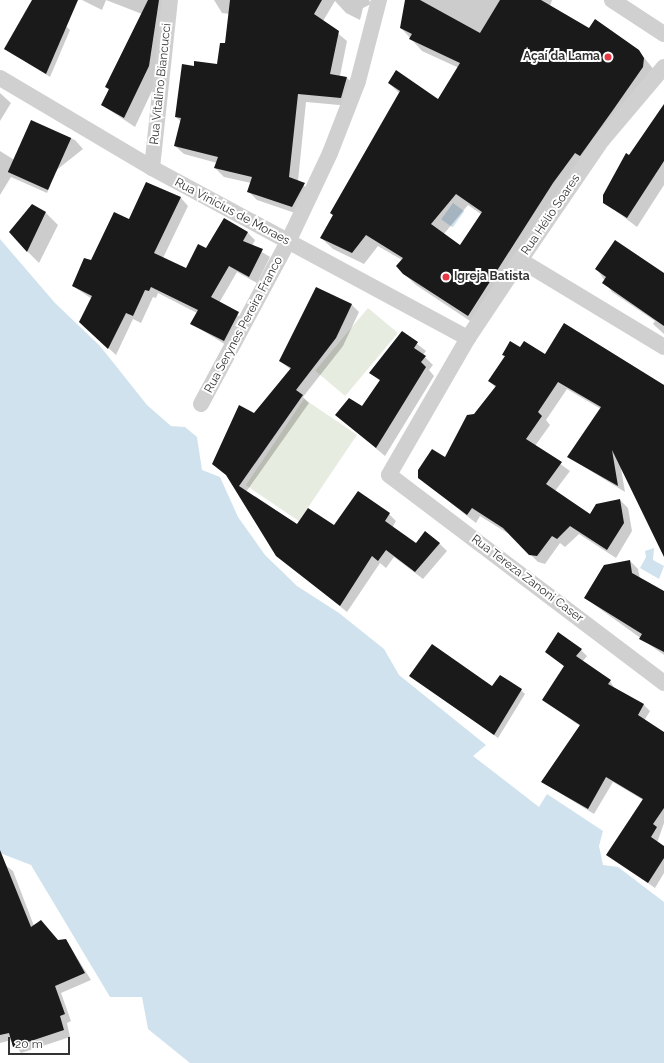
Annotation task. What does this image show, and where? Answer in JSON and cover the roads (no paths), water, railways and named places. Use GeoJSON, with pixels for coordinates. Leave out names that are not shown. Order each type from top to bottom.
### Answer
{"type":"FeatureCollection","features":[{"type":"Feature","properties":{"kind":"street","name":"Rua Vitalino Biancucci"},"geometry":{"type":"LineString","coordinates":[[152,168],[170,0]]}},
{"type":"Feature","properties":{"kind":"street","name":"Rua Serynes Pereira Franco"},"geometry":{"type":"LineString","coordinates":[[201,404],[288,242],[358,81],[379,0]]}},
{"type":"Feature","properties":{"kind":"street"},"geometry":{"type":"LineString","coordinates":[[612,0],[664,34]]}},
{"type":"Feature","properties":{"kind":"street","name":"Rua Hélio Soares"},"geometry":{"type":"LineString","coordinates":[[389,475],[468,338],[520,260],[602,140],[664,67]]}},
{"type":"Feature","properties":{"kind":"street","name":"Rua Vinicius de Moraes"},"geometry":{"type":"LineString","coordinates":[[0,78],[152,168],[468,338]]}},
{"type":"Feature","properties":{"kind":"street"},"geometry":{"type":"LineString","coordinates":[[520,260],[664,347]]}},
{"type":"Feature","properties":{"kind":"street","name":"Rua Tereza Zanoni Caser"},"geometry":{"type":"LineString","coordinates":[[389,475],[664,683]]}},
{"type":"Feature","properties":{"kind":"water"},"geometry":{"type":"Polygon","coordinates":[[[453,203],[464,211],[453,227],[441,219],[453,203]]]}},
{"type":"Feature","properties":{"kind":"water"},"geometry":{"type":"Polygon","coordinates":[[[0,239],[55,303],[100,346],[147,405],[171,426],[185,427],[197,437],[202,470],[220,477],[238,517],[265,555],[297,586],[339,613],[384,649],[399,675],[486,745],[473,756],[539,807],[547,794],[603,831],[599,846],[603,865],[618,867],[664,902],[664,1063],[190,1063],[148,1029],[142,997],[110,997],[31,865],[0,853],[0,239]]]}},
{"type":"Feature","properties":{"kind":"water"},"geometry":{"type":"Polygon","coordinates":[[[654,548],[653,560],[664,566],[659,579],[640,568],[646,557],[645,551],[654,548]]]}},
{"type":"Feature","properties":{"kind":"place","name":"Açaí da Lama"},"geometry":{"type":"Point","coordinates":[608,57]}},
{"type":"Feature","properties":{"kind":"place","name":"Igreja Batista"},"geometry":{"type":"Point","coordinates":[446,277]}}]}
